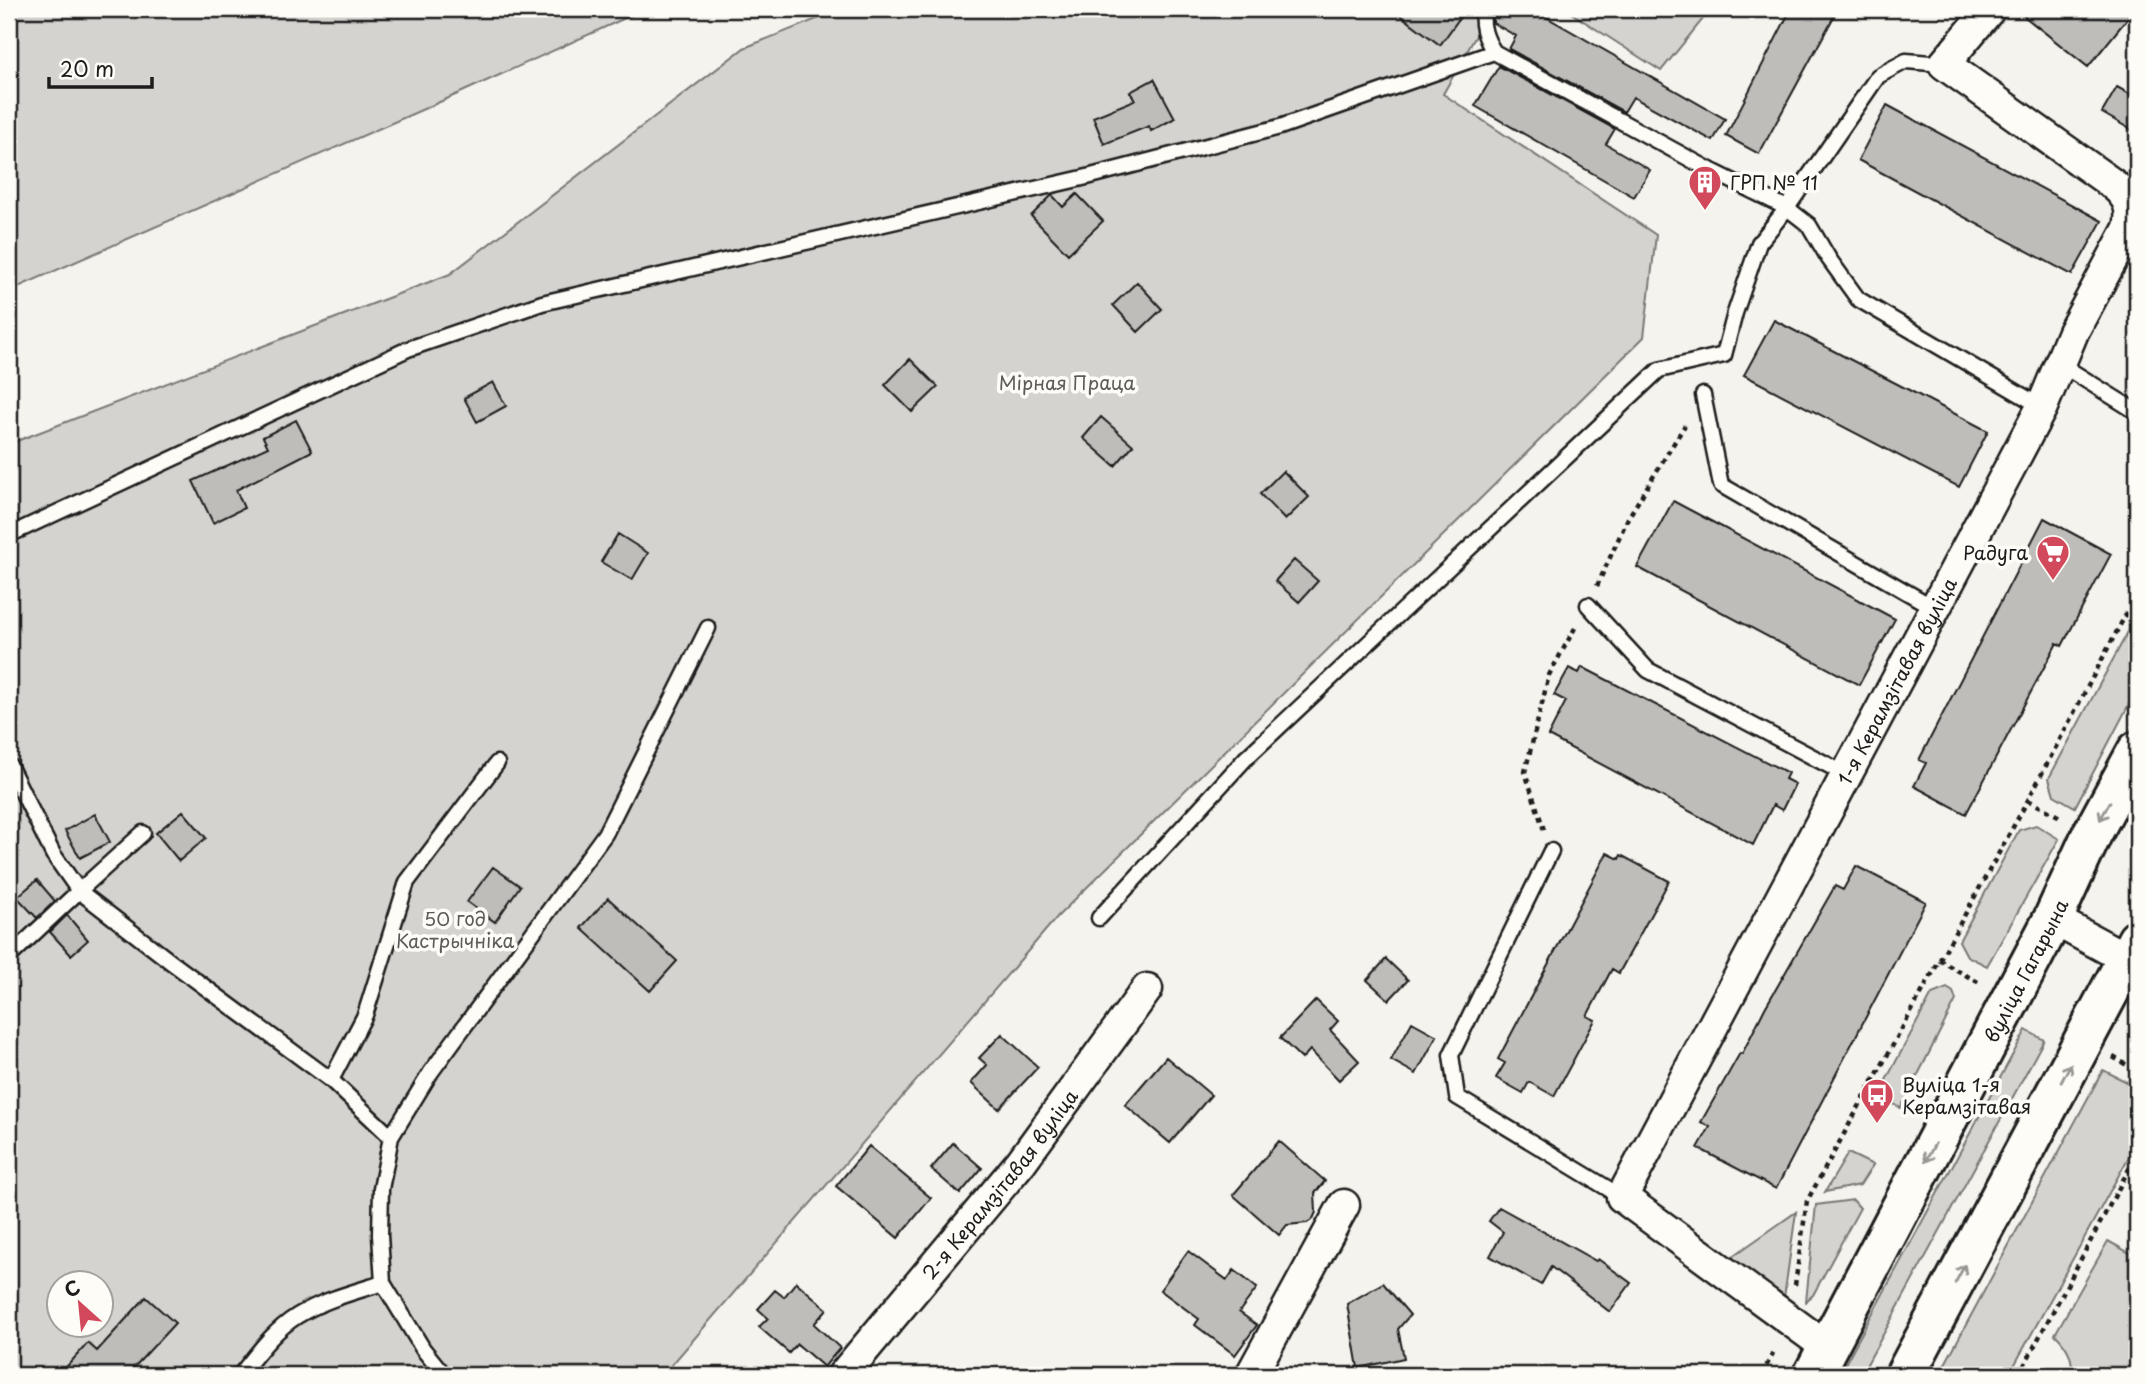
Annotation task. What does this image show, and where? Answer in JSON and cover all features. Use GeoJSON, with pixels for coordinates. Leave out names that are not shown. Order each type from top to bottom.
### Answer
{"type":"FeatureCollection","features":[{"type":"Feature","properties":{"kind":"main road","name":"вуліца Гагарына"},"geometry":{"type":"LineString","coordinates":[[1820,1361],[2053,919],[2092,834],[2137,751]]}},
{"type":"Feature","properties":{"kind":"main road"},"geometry":{"type":"LineString","coordinates":[[1905,1375],[2134,954]]}},
{"type":"Feature","properties":{"kind":"street"},"geometry":{"type":"LineString","coordinates":[[1944,64],[1990,9]]}},
{"type":"Feature","properties":{"kind":"street","name":"1-я Керамзітавая вуліца"},"geometry":{"type":"LineString","coordinates":[[1622,1197],[2042,407],[2073,332],[2129,228],[2132,215],[2129,203],[2114,185],[1944,64]]}},
{"type":"Feature","properties":{"kind":"street"},"geometry":{"type":"LineString","coordinates":[[2053,919],[2134,954]]}},
{"type":"Feature","properties":{"kind":"street","name":"2-я Керамзітавая вуліца"},"geometry":{"type":"LineString","coordinates":[[844,1375],[1020,1162],[1147,989]]}},
{"type":"Feature","properties":{"kind":"street"},"geometry":{"type":"LineString","coordinates":[[1622,1197],[1790,1320],[1820,1361]]}},
{"type":"Feature","properties":{"kind":"street"},"geometry":{"type":"LineString","coordinates":[[1251,1375],[1344,1205]]}},
{"type":"Feature","properties":{"kind":"lane"},"geometry":{"type":"LineString","coordinates":[[1483,9],[1482,21],[1486,39],[1494,52],[1710,170],[1787,208],[1809,225],[1858,299],[2042,407]]}},
{"type":"Feature","properties":{"kind":"lane"},"geometry":{"type":"LineString","coordinates":[[9,535],[408,349],[542,303],[1087,177],[1280,127],[1494,52]]}},
{"type":"Feature","properties":{"kind":"lane"},"geometry":{"type":"LineString","coordinates":[[1099,918],[1246,758],[1660,370],[1724,355],[1759,243],[1787,208],[1878,76],[1906,61],[1944,64]]}},
{"type":"Feature","properties":{"kind":"lane"},"geometry":{"type":"LineString","coordinates":[[2060,363],[2137,412]]}},
{"type":"Feature","properties":{"kind":"lane"},"geometry":{"type":"LineString","coordinates":[[1703,395],[1721,485],[1936,609]]}},
{"type":"Feature","properties":{"kind":"lane"},"geometry":{"type":"LineString","coordinates":[[1588,605],[1648,670],[1847,775]]}},
{"type":"Feature","properties":{"kind":"lane"},"geometry":{"type":"LineString","coordinates":[[444,1375],[423,1349],[383,1283],[380,1235],[382,1189],[391,1137],[431,1072],[605,834],[708,628]]}},
{"type":"Feature","properties":{"kind":"lane"},"geometry":{"type":"LineString","coordinates":[[331,1080],[365,1015],[407,882],[496,763]]}},
{"type":"Feature","properties":{"kind":"lane"},"geometry":{"type":"LineString","coordinates":[[9,765],[53,854],[79,891],[170,962],[331,1080],[391,1137]]}},
{"type":"Feature","properties":{"kind":"lane"},"geometry":{"type":"LineString","coordinates":[[9,957],[143,833]]}},
{"type":"Feature","properties":{"kind":"lane"},"geometry":{"type":"LineString","coordinates":[[1551,851],[1451,1055],[1457,1097],[1622,1197]]}},
{"type":"Feature","properties":{"kind":"lane"},"geometry":{"type":"LineString","coordinates":[[240,1375],[264,1345],[296,1317],[334,1298],[383,1283]]}},
{"type":"Feature","properties":{"kind":"path"},"geometry":{"type":"LineString","coordinates":[[1762,1375],[1790,1320],[1807,1201],[2028,800],[2137,593]]}},
{"type":"Feature","properties":{"kind":"path"},"geometry":{"type":"LineString","coordinates":[[2028,800],[2069,821]]}},
{"type":"Feature","properties":{"kind":"path"},"geometry":{"type":"LineString","coordinates":[[1939,960],[1984,985]]}},
{"type":"Feature","properties":{"kind":"path"},"geometry":{"type":"LineString","coordinates":[[2106,1053],[2137,1071]]}},
{"type":"Feature","properties":{"kind":"path"},"geometry":{"type":"LineString","coordinates":[[2019,1375],[2137,1154]]}},
{"type":"Feature","properties":{"kind":"green space"},"geometry":{"type":"Polygon","coordinates":[[[9,9],[645,9],[9,291],[9,9]]]}},
{"type":"Feature","properties":{"kind":"green space"},"geometry":{"type":"Polygon","coordinates":[[[842,9],[1491,9],[1443,94],[1656,235],[1644,337],[1058,916],[663,1375],[9,1375],[9,444],[450,274],[744,48],[842,9]]]}},
{"type":"Feature","properties":{"kind":"green space"},"geometry":{"type":"Polygon","coordinates":[[[1565,9],[1711,9],[1661,71],[1565,9]]]}},
{"type":"Feature","properties":{"kind":"green space"},"geometry":{"type":"Polygon","coordinates":[[[2137,615],[2137,689],[2075,807],[2054,795],[2049,778],[2137,615]]]}},
{"type":"Feature","properties":{"kind":"green space"},"geometry":{"type":"Polygon","coordinates":[[[2036,825],[2059,839],[1987,966],[1967,956],[1959,941],[2019,830],[2036,825]]]}},
{"type":"Feature","properties":{"kind":"green space"},"geometry":{"type":"Polygon","coordinates":[[[1947,988],[1953,992],[1956,1000],[1901,1108],[1878,1095],[1932,994],[1947,988]]]}},
{"type":"Feature","properties":{"kind":"green space"},"geometry":{"type":"Polygon","coordinates":[[[2026,1030],[2044,1040],[1861,1375],[1839,1375],[2026,1030]]]}},
{"type":"Feature","properties":{"kind":"green space"},"geometry":{"type":"Polygon","coordinates":[[[2103,1070],[2137,1087],[2137,1142],[2009,1375],[1939,1375],[2103,1070]]]}},
{"type":"Feature","properties":{"kind":"green space"},"geometry":{"type":"Polygon","coordinates":[[[1848,1153],[1873,1165],[1860,1185],[1825,1192],[1848,1153]]]}},
{"type":"Feature","properties":{"kind":"green space"},"geometry":{"type":"Polygon","coordinates":[[[1853,1200],[1860,1208],[1813,1295],[1806,1301],[1816,1205],[1853,1200]]]}},
{"type":"Feature","properties":{"kind":"green space"},"geometry":{"type":"Polygon","coordinates":[[[1796,1212],[1784,1298],[1729,1259],[1796,1212]]]}},
{"type":"Feature","properties":{"kind":"green space"},"geometry":{"type":"Polygon","coordinates":[[[2108,1241],[2137,1257],[2137,1375],[2072,1375],[2069,1353],[2055,1334],[2108,1241]]]}},
{"type":"Feature","properties":{"kind":"building"},"geometry":{"type":"Polygon","coordinates":[[[1392,9],[1466,9],[1440,45],[1392,9]]]}},
{"type":"Feature","properties":{"kind":"building"},"geometry":{"type":"Polygon","coordinates":[[[1493,9],[1532,9],[1725,119],[1713,141],[1633,97],[1624,112],[1509,49],[1516,36],[1493,23],[1493,9]]]}},
{"type":"Feature","properties":{"kind":"building"},"geometry":{"type":"Polygon","coordinates":[[[1791,9],[1838,9],[1759,154],[1726,136],[1791,9]]]}},
{"type":"Feature","properties":{"kind":"building"},"geometry":{"type":"Polygon","coordinates":[[[2015,9],[2135,9],[2088,67],[2015,9]]]}},
{"type":"Feature","properties":{"kind":"building"},"geometry":{"type":"Polygon","coordinates":[[[1499,66],[1615,129],[1606,144],[1650,170],[1634,197],[1475,106],[1499,66]]]}},
{"type":"Feature","properties":{"kind":"building"},"geometry":{"type":"Polygon","coordinates":[[[1154,79],[1175,118],[1151,131],[1149,126],[1104,144],[1093,117],[1135,100],[1130,92],[1154,79]]]}},
{"type":"Feature","properties":{"kind":"building"},"geometry":{"type":"Polygon","coordinates":[[[2117,87],[2137,98],[2137,133],[2102,113],[2117,87]]]}},
{"type":"Feature","properties":{"kind":"building"},"geometry":{"type":"Polygon","coordinates":[[[1887,105],[2102,221],[2072,275],[1858,160],[1887,105]]]}},
{"type":"Feature","properties":{"kind":"building"},"geometry":{"type":"Polygon","coordinates":[[[1077,194],[1103,221],[1068,254],[1031,216],[1052,195],[1063,207],[1077,194]]]}},
{"type":"Feature","properties":{"kind":"building"},"geometry":{"type":"Polygon","coordinates":[[[1137,282],[1162,309],[1138,332],[1113,305],[1137,282]]]}},
{"type":"Feature","properties":{"kind":"building"},"geometry":{"type":"Polygon","coordinates":[[[1774,320],[1988,431],[1959,487],[1744,375],[1774,320]]]}},
{"type":"Feature","properties":{"kind":"building"},"geometry":{"type":"Polygon","coordinates":[[[910,359],[938,387],[912,412],[885,385],[910,359]]]}},
{"type":"Feature","properties":{"kind":"building"},"geometry":{"type":"Polygon","coordinates":[[[493,382],[506,406],[477,422],[464,398],[493,382]]]}},
{"type":"Feature","properties":{"kind":"building"},"geometry":{"type":"Polygon","coordinates":[[[1101,417],[1133,445],[1115,466],[1083,438],[1101,417]]]}},
{"type":"Feature","properties":{"kind":"building"},"geometry":{"type":"Polygon","coordinates":[[[296,420],[312,451],[236,490],[244,508],[213,523],[193,481],[268,447],[263,437],[296,420]]]}},
{"type":"Feature","properties":{"kind":"building"},"geometry":{"type":"Polygon","coordinates":[[[1283,471],[1309,497],[1285,520],[1260,494],[1283,471]]]}},
{"type":"Feature","properties":{"kind":"building"},"geometry":{"type":"Polygon","coordinates":[[[1673,501],[1895,619],[1859,685],[1637,567],[1673,501]]]}},
{"type":"Feature","properties":{"kind":"building"},"geometry":{"type":"Polygon","coordinates":[[[2044,518],[2111,554],[2062,646],[2057,643],[1966,814],[1914,786],[1926,763],[1919,760],[2044,518]]]}},
{"type":"Feature","properties":{"kind":"building"},"geometry":{"type":"Polygon","coordinates":[[[618,534],[648,553],[632,580],[601,562],[618,534]]]}},
{"type":"Feature","properties":{"kind":"building"},"geometry":{"type":"Polygon","coordinates":[[[1294,560],[1318,581],[1299,602],[1275,581],[1294,560]]]}},
{"type":"Feature","properties":{"kind":"building"},"geometry":{"type":"Polygon","coordinates":[[[1582,667],[1788,773],[1785,779],[1795,784],[1782,810],[1773,805],[1753,845],[1548,736],[1566,701],[1554,695],[1569,668],[1579,673],[1582,667]]]}},
{"type":"Feature","properties":{"kind":"building"},"geometry":{"type":"Polygon","coordinates":[[[183,811],[206,838],[179,861],[156,833],[183,811]]]}},
{"type":"Feature","properties":{"kind":"building"},"geometry":{"type":"Polygon","coordinates":[[[95,814],[110,842],[80,858],[65,831],[95,814]]]}},
{"type":"Feature","properties":{"kind":"building"},"geometry":{"type":"Polygon","coordinates":[[[1607,853],[1619,859],[1621,855],[1669,881],[1619,973],[1612,969],[1587,1016],[1595,1020],[1554,1096],[1529,1082],[1523,1093],[1496,1078],[1505,1063],[1498,1059],[1607,853]]]}},
{"type":"Feature","properties":{"kind":"building"},"geometry":{"type":"Polygon","coordinates":[[[1856,866],[1926,902],[1776,1189],[1698,1148],[1710,1127],[1701,1122],[1835,886],[1843,890],[1856,866]]]}},
{"type":"Feature","properties":{"kind":"building"},"geometry":{"type":"Polygon","coordinates":[[[493,867],[520,886],[495,922],[467,902],[493,867]]]}},
{"type":"Feature","properties":{"kind":"building"},"geometry":{"type":"Polygon","coordinates":[[[37,880],[55,901],[37,918],[17,897],[37,880]]]}},
{"type":"Feature","properties":{"kind":"building"},"geometry":{"type":"Polygon","coordinates":[[[608,898],[677,961],[650,991],[581,928],[608,898]]]}},
{"type":"Feature","properties":{"kind":"building"},"geometry":{"type":"Polygon","coordinates":[[[67,915],[88,940],[71,955],[50,932],[67,915]]]}},
{"type":"Feature","properties":{"kind":"building"},"geometry":{"type":"Polygon","coordinates":[[[1386,959],[1408,980],[1389,1000],[1367,980],[1386,959]]]}},
{"type":"Feature","properties":{"kind":"building"},"geometry":{"type":"Polygon","coordinates":[[[1316,1000],[1338,1021],[1330,1030],[1359,1061],[1339,1080],[1310,1050],[1302,1059],[1280,1038],[1316,1000]]]}},
{"type":"Feature","properties":{"kind":"building"},"geometry":{"type":"Polygon","coordinates":[[[1412,1022],[1437,1036],[1416,1074],[1391,1060],[1412,1022]]]}},
{"type":"Feature","properties":{"kind":"building"},"geometry":{"type":"Polygon","coordinates":[[[1002,1034],[1038,1067],[999,1109],[971,1083],[987,1065],[979,1058],[1002,1034]]]}},
{"type":"Feature","properties":{"kind":"building"},"geometry":{"type":"Polygon","coordinates":[[[1166,1057],[1211,1095],[1170,1143],[1125,1105],[1166,1057]]]}},
{"type":"Feature","properties":{"kind":"building"},"geometry":{"type":"Polygon","coordinates":[[[1279,1141],[1325,1181],[1315,1193],[1316,1212],[1313,1219],[1307,1223],[1287,1225],[1279,1235],[1233,1195],[1279,1141]]]}},
{"type":"Feature","properties":{"kind":"building"},"geometry":{"type":"Polygon","coordinates":[[[953,1143],[982,1168],[960,1194],[931,1169],[953,1143]]]}},
{"type":"Feature","properties":{"kind":"building"},"geometry":{"type":"Polygon","coordinates":[[[869,1146],[931,1198],[898,1238],[836,1186],[869,1146]]]}},
{"type":"Feature","properties":{"kind":"building"},"geometry":{"type":"Polygon","coordinates":[[[1499,1207],[1596,1261],[1598,1259],[1631,1283],[1610,1312],[1551,1267],[1541,1285],[1490,1256],[1503,1232],[1489,1221],[1499,1207]]]}},
{"type":"Feature","properties":{"kind":"building"},"geometry":{"type":"Polygon","coordinates":[[[1188,1251],[1227,1280],[1234,1270],[1257,1288],[1239,1312],[1257,1325],[1235,1355],[1195,1325],[1199,1319],[1160,1290],[1188,1251]]]}},
{"type":"Feature","properties":{"kind":"building"},"geometry":{"type":"Polygon","coordinates":[[[796,1282],[827,1309],[814,1324],[840,1348],[824,1367],[797,1344],[789,1353],[759,1327],[768,1318],[758,1309],[775,1290],[784,1297],[796,1282]]]}},
{"type":"Feature","properties":{"kind":"building"},"geometry":{"type":"Polygon","coordinates":[[[1383,1283],[1410,1315],[1398,1329],[1404,1358],[1358,1368],[1347,1304],[1383,1283]]]}},
{"type":"Feature","properties":{"kind":"building"},"geometry":{"type":"Polygon","coordinates":[[[146,1297],[175,1323],[127,1375],[59,1375],[88,1343],[97,1351],[109,1338],[116,1338],[116,1330],[146,1297]]]}},
{"type":"Feature","properties":{"kind":"place","name":"ГРП № 11"},"geometry":{"type":"Point","coordinates":[1705,212]}},
{"type":"Feature","properties":{"kind":"place","name":"Радуга"},"geometry":{"type":"Point","coordinates":[2053,582]}},
{"type":"Feature","properties":{"kind":"place","name":"Вуліца 1-я Керамзітавая"},"geometry":{"type":"Point","coordinates":[1877,1125]}},
{"type":"Feature","properties":{"kind":"park label","name":"Мірная Праца"},"geometry":{"type":"Point","coordinates":[1067,382]}},
{"type":"Feature","properties":{"kind":"park label","name":"50 год Кастрычніка"},"geometry":{"type":"Point","coordinates":[455,929]}}]}
